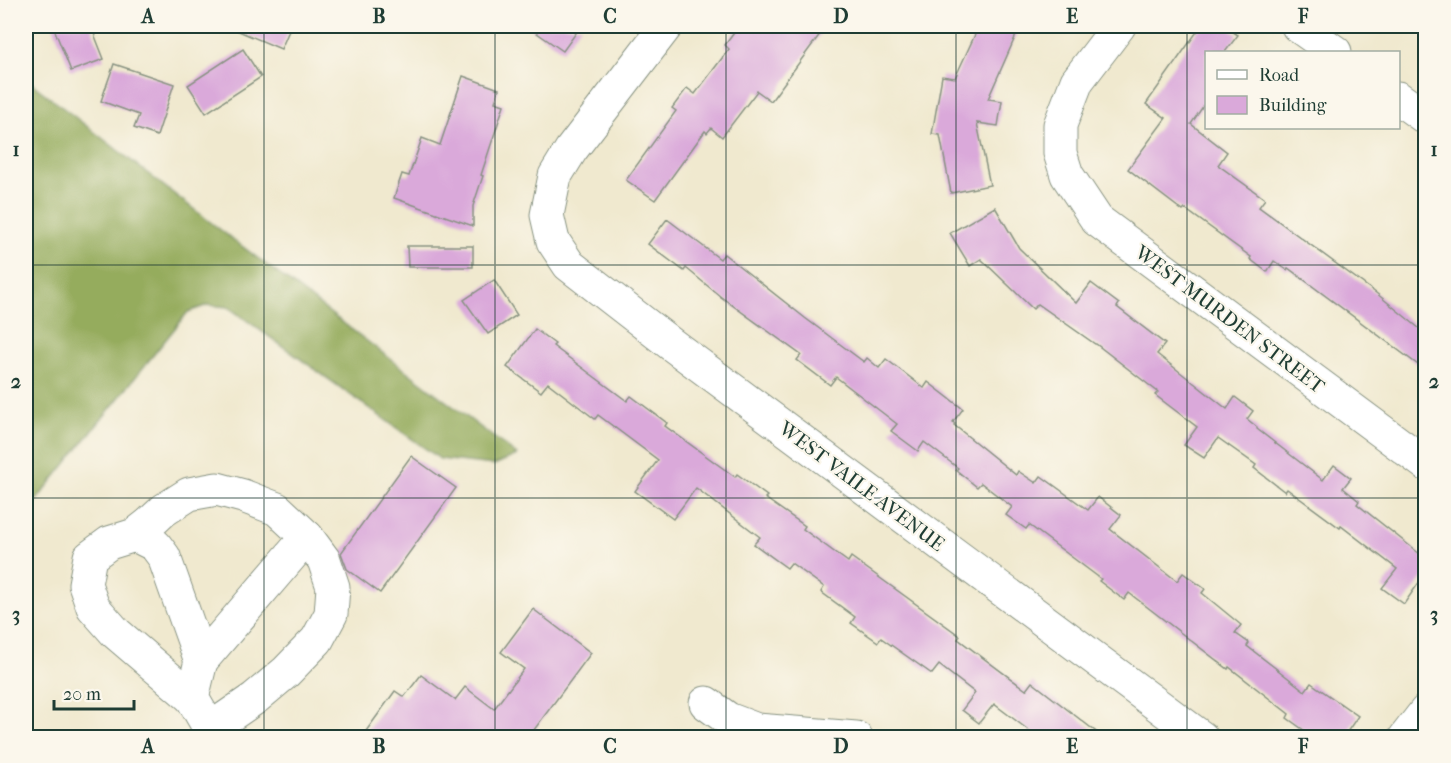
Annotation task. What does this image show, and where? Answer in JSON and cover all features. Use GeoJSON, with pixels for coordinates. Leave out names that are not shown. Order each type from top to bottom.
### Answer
{"type":"FeatureCollection","features":[{"type":"Feature","properties":{"kind":"street","name":"WEST VAILE AVENUE"},"geometry":{"type":"LineString","coordinates":[[666,26],[571,150],[555,176],[547,215],[554,242],[569,266],[1202,738]]}},
{"type":"Feature","properties":{"kind":"street","name":"WEST MURDEN STREET"},"geometry":{"type":"LineString","coordinates":[[1119,26],[1077,81],[1060,125],[1060,153],[1067,175],[1097,220],[1425,464]]}},
{"type":"Feature","properties":{"kind":"street"},"geometry":{"type":"LineString","coordinates":[[1298,26],[1334,51]]}},
{"type":"Feature","properties":{"kind":"street"},"geometry":{"type":"LineString","coordinates":[[1400,99],[1425,118]]}},
{"type":"Feature","properties":{"kind":"street"},"geometry":{"type":"LineString","coordinates":[[217,489],[243,496],[277,509],[307,537],[324,560],[333,587],[331,614],[322,632],[317,640],[278,678],[207,733],[192,698],[116,633],[93,607],[85,584],[90,557],[109,543],[135,535],[164,510],[189,494],[217,489]]}},
{"type":"Feature","properties":{"kind":"street"},"geometry":{"type":"LineString","coordinates":[[135,535],[155,545],[164,557],[201,661]]}},
{"type":"Feature","properties":{"kind":"street"},"geometry":{"type":"LineString","coordinates":[[192,698],[201,661],[307,537]]}},
{"type":"Feature","properties":{"kind":"street"},"geometry":{"type":"LineString","coordinates":[[706,704],[728,719],[757,730],[856,738]]}},
{"type":"Feature","properties":{"kind":"street"},"geometry":{"type":"LineString","coordinates":[[1405,738],[1425,711]]}},
{"type":"Feature","properties":{"kind":"green space"},"geometry":{"type":"Polygon","coordinates":[[[26,79],[517,455],[494,465],[440,459],[228,307],[208,305],[188,312],[26,513],[26,79]]]}},
{"type":"Feature","properties":{"kind":"building"},"geometry":{"type":"Polygon","coordinates":[[[53,26],[91,26],[104,59],[71,71],[53,26]]]}},
{"type":"Feature","properties":{"kind":"building"},"geometry":{"type":"Polygon","coordinates":[[[227,26],[291,26],[281,49],[227,26]]]}},
{"type":"Feature","properties":{"kind":"building"},"geometry":{"type":"Polygon","coordinates":[[[527,26],[581,26],[563,51],[527,26]]]}},
{"type":"Feature","properties":{"kind":"building"},"geometry":{"type":"Polygon","coordinates":[[[739,26],[826,26],[771,101],[757,91],[722,137],[711,128],[707,133],[705,131],[655,200],[626,180],[676,111],[672,108],[687,88],[695,94],[729,49],[725,45],[739,26]]]}},
{"type":"Feature","properties":{"kind":"building"},"geometry":{"type":"Polygon","coordinates":[[[979,26],[999,26],[1017,33],[988,99],[1002,101],[998,126],[977,123],[990,185],[951,193],[940,135],[932,134],[942,76],[955,78],[979,26]]]}},
{"type":"Feature","properties":{"kind":"building"},"geometry":{"type":"Polygon","coordinates":[[[1201,26],[1224,26],[1238,35],[1226,51],[1205,51],[1205,103],[1191,124],[1227,152],[1218,165],[1265,199],[1259,207],[1376,293],[1425,333],[1425,370],[1288,268],[1287,270],[1274,261],[1267,272],[1250,259],[1251,257],[1185,209],[1183,211],[1128,169],[1166,118],[1146,104],[1201,26]]]}},
{"type":"Feature","properties":{"kind":"building"},"geometry":{"type":"Polygon","coordinates":[[[243,49],[261,77],[206,113],[188,85],[243,49]]]}},
{"type":"Feature","properties":{"kind":"building"},"geometry":{"type":"Polygon","coordinates":[[[114,64],[174,84],[157,136],[134,128],[139,115],[101,101],[114,64]]]}},
{"type":"Feature","properties":{"kind":"building"},"geometry":{"type":"Polygon","coordinates":[[[463,76],[499,89],[495,102],[504,105],[473,206],[473,226],[394,198],[402,174],[409,176],[422,138],[440,145],[463,76]]]}},
{"type":"Feature","properties":{"kind":"building"},"geometry":{"type":"Polygon","coordinates":[[[995,207],[1019,248],[1076,303],[1091,283],[1119,304],[1117,307],[1165,344],[1157,354],[1227,409],[1235,397],[1253,411],[1247,419],[1257,429],[1323,480],[1334,465],[1351,478],[1343,488],[1359,501],[1357,504],[1425,558],[1425,574],[1404,604],[1382,588],[1397,569],[1341,526],[1340,528],[1287,489],[1285,492],[1254,468],[1256,465],[1218,438],[1204,458],[1184,445],[1197,427],[1155,395],[1158,392],[1096,344],[1038,304],[1033,309],[981,259],[970,266],[950,233],[995,207]]]}},
{"type":"Feature","properties":{"kind":"building"},"geometry":{"type":"Polygon","coordinates":[[[667,219],[720,259],[724,254],[864,362],[867,358],[879,368],[886,359],[924,388],[928,382],[963,409],[953,422],[954,425],[1016,475],[1018,471],[1036,483],[1041,476],[1088,510],[1098,497],[1121,515],[1110,529],[1177,581],[1183,573],[1205,589],[1202,593],[1241,625],[1235,633],[1249,643],[1247,646],[1305,691],[1311,683],[1358,716],[1343,738],[1315,738],[1287,718],[1289,714],[1229,667],[1228,669],[1129,593],[1124,600],[1099,581],[1101,579],[1029,525],[1026,529],[1006,515],[1012,507],[981,483],[977,487],[956,470],[958,468],[924,442],[918,451],[891,431],[897,424],[836,377],[830,385],[797,360],[801,355],[721,297],[686,268],[684,271],[648,244],[667,219]]]}},
{"type":"Feature","properties":{"kind":"building"},"geometry":{"type":"Polygon","coordinates":[[[407,246],[473,246],[473,267],[408,267],[407,246]]]}},
{"type":"Feature","properties":{"kind":"building"},"geometry":{"type":"Polygon","coordinates":[[[494,280],[517,315],[488,334],[464,300],[494,280]]]}},
{"type":"Feature","properties":{"kind":"building"},"geometry":{"type":"Polygon","coordinates":[[[535,329],[555,344],[553,346],[627,401],[631,396],[667,423],[665,426],[735,477],[737,474],[767,496],[765,498],[805,526],[803,529],[848,562],[851,557],[960,636],[958,639],[1026,690],[1032,682],[1104,738],[1039,738],[994,704],[979,723],[962,710],[975,693],[939,665],[932,674],[881,638],[878,642],[851,623],[855,617],[821,592],[824,587],[791,563],[787,568],[754,544],[760,537],[696,488],[673,519],[635,491],[658,460],[598,415],[595,419],[548,383],[541,392],[507,367],[535,329]]]}},
{"type":"Feature","properties":{"kind":"building"},"geometry":{"type":"Polygon","coordinates":[[[411,456],[456,488],[380,593],[347,569],[341,553],[411,456]]]}},
{"type":"Feature","properties":{"kind":"building"},"geometry":{"type":"Polygon","coordinates":[[[533,609],[591,653],[528,738],[361,738],[395,691],[404,697],[421,675],[455,700],[465,687],[494,709],[524,669],[501,652],[533,609]]]}}]}
